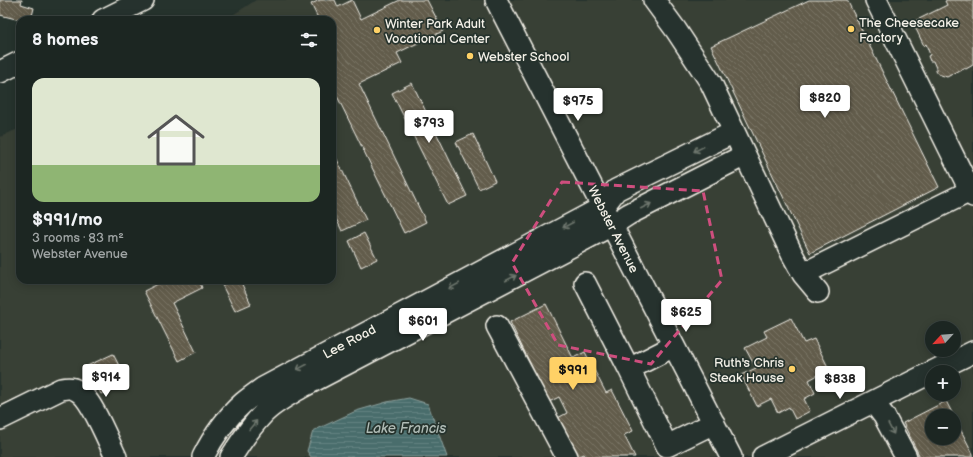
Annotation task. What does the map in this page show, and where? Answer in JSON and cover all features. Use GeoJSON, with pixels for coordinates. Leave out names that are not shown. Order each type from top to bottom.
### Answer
{"type":"FeatureCollection","features":[{"type":"Feature","properties":{"kind":"street"},"geometry":{"type":"LineString","coordinates":[[111,16],[143,0]]}},
{"type":"Feature","properties":{"kind":"street","name":"Webster Avenue"},"geometry":{"type":"LineString","coordinates":[[496,0],[731,457]]}},
{"type":"Feature","properties":{"kind":"street"},"geometry":{"type":"LineString","coordinates":[[654,0],[711,83],[792,254],[803,274],[818,292]]}},
{"type":"Feature","properties":{"kind":"street"},"geometry":{"type":"LineString","coordinates":[[803,274],[972,194],[876,0]]}},
{"type":"Feature","properties":{"kind":"street"},"geometry":{"type":"LineString","coordinates":[[0,72],[16,64]]}},
{"type":"Feature","properties":{"kind":"street"},"geometry":{"type":"LineString","coordinates":[[607,216],[616,190],[734,132]]}},
{"type":"Feature","properties":{"kind":"street","name":"Lee Road"},"geometry":{"type":"LineString","coordinates":[[203,457],[209,445],[227,419],[243,403],[263,388],[370,341],[607,216],[628,214],[745,155]]}},
{"type":"Feature","properties":{"kind":"street"},"geometry":{"type":"LineString","coordinates":[[585,283],[629,369],[664,451],[714,423]]}},
{"type":"Feature","properties":{"kind":"street"},"geometry":{"type":"LineString","coordinates":[[497,326],[567,457]]}},
{"type":"Feature","properties":{"kind":"street","name":"Lee Road"},"geometry":{"type":"LineString","coordinates":[[231,457],[246,435],[264,413],[282,399],[370,341]]}},
{"type":"Feature","properties":{"kind":"street"},"geometry":{"type":"LineString","coordinates":[[629,369],[674,346]]}},
{"type":"Feature","properties":{"kind":"street"},"geometry":{"type":"LineString","coordinates":[[946,365],[973,352]]}},
{"type":"Feature","properties":{"kind":"street"},"geometry":{"type":"LineString","coordinates":[[763,457],[925,376]]}},
{"type":"Feature","properties":{"kind":"street"},"geometry":{"type":"LineString","coordinates":[[0,419],[61,389],[68,388],[76,390],[84,396],[91,405],[116,457]]}},
{"type":"Feature","properties":{"kind":"street"},"geometry":{"type":"LineString","coordinates":[[873,402],[884,416],[906,457]]}},
{"type":"Feature","properties":{"kind":"highlighted area"},"geometry":{"type":"Polygon","coordinates":[[[562,182],[703,191],[722,280],[651,364],[558,345],[512,263],[562,182]]]}},
{"type":"Feature","properties":{"kind":"shaded area"},"geometry":{"type":"Polygon","coordinates":[[[256,0],[973,0],[973,457],[0,457],[0,137],[16,130],[16,284],[336,284],[336,16],[231,16],[256,0]]]}},
{"type":"Feature","properties":{"kind":"water","name":"Lake Francis"},"geometry":{"type":"Polygon","coordinates":[[[409,398],[428,404],[447,457],[311,457],[307,451],[313,431],[356,411],[387,402],[409,398]]]}},
{"type":"Feature","properties":{"kind":"building"},"geometry":{"type":"Polygon","coordinates":[[[0,0],[22,0],[21,4],[34,8],[32,16],[16,16],[16,19],[0,15],[0,0]]]}},
{"type":"Feature","properties":{"kind":"building"},"geometry":{"type":"Polygon","coordinates":[[[320,0],[335,0],[338,7],[352,0],[361,19],[400,0],[427,0],[443,31],[397,53],[402,63],[359,84],[426,222],[404,233],[336,94],[336,16],[317,16],[311,4],[320,0]]]}},
{"type":"Feature","properties":{"kind":"building"},"geometry":{"type":"Polygon","coordinates":[[[809,0],[847,0],[939,187],[810,253],[711,46],[809,0]]]}},
{"type":"Feature","properties":{"kind":"building"},"geometry":{"type":"Polygon","coordinates":[[[973,0],[973,65],[947,77],[938,74],[936,71],[933,61],[930,61],[928,56],[930,55],[926,44],[924,46],[913,22],[947,5],[945,1],[973,0]]]}},
{"type":"Feature","properties":{"kind":"building"},"geometry":{"type":"Polygon","coordinates":[[[412,83],[467,196],[448,205],[392,93],[412,83]]]}},
{"type":"Feature","properties":{"kind":"building"},"geometry":{"type":"Polygon","coordinates":[[[473,134],[495,181],[479,189],[456,142],[473,134]]]}},
{"type":"Feature","properties":{"kind":"building"},"geometry":{"type":"Polygon","coordinates":[[[336,157],[366,220],[342,231],[336,218],[336,157]]]}},
{"type":"Feature","properties":{"kind":"building"},"geometry":{"type":"Polygon","coordinates":[[[364,233],[377,259],[361,267],[349,241],[364,233]]]}},
{"type":"Feature","properties":{"kind":"building"},"geometry":{"type":"Polygon","coordinates":[[[158,284],[200,284],[202,288],[172,303],[196,352],[179,361],[144,291],[158,284]]]}},
{"type":"Feature","properties":{"kind":"building"},"geometry":{"type":"Polygon","coordinates":[[[242,284],[251,304],[235,311],[222,285],[242,284]]]}},
{"type":"Feature","properties":{"kind":"building"},"geometry":{"type":"Polygon","coordinates":[[[546,304],[573,358],[585,352],[606,393],[612,390],[633,431],[624,435],[635,457],[586,457],[584,454],[578,457],[570,457],[552,421],[567,413],[559,397],[549,402],[510,322],[546,304]]]}},
{"type":"Feature","properties":{"kind":"building","name":"Ruth's Chris Steak House"},"geometry":{"type":"Polygon","coordinates":[[[791,318],[804,343],[814,339],[829,369],[809,380],[815,393],[804,399],[810,411],[795,419],[789,407],[778,413],[771,399],[757,406],[741,375],[756,368],[745,348],[767,337],[764,331],[791,318]]]}},
{"type":"Feature","properties":{"kind":"building"},"geometry":{"type":"Polygon","coordinates":[[[113,354],[127,381],[101,394],[87,366],[113,354]]]}},
{"type":"Feature","properties":{"kind":"building"},"geometry":{"type":"Polygon","coordinates":[[[946,401],[950,409],[930,409],[946,401]]]}},
{"type":"Feature","properties":{"kind":"building"},"geometry":{"type":"Polygon","coordinates":[[[925,412],[925,445],[961,445],[961,431],[973,454],[973,457],[920,457],[903,423],[925,412]]]}},
{"type":"Feature","properties":{"kind":"place","name":"The Cheesecake Factory"},"geometry":{"type":"Point","coordinates":[851,29]}},
{"type":"Feature","properties":{"kind":"place","name":"Winter Park Adult Vocational Center"},"geometry":{"type":"Point","coordinates":[377,30]}},
{"type":"Feature","properties":{"kind":"place","name":"Webster School"},"geometry":{"type":"Point","coordinates":[470,56]}},
{"type":"Feature","properties":{"kind":"place","name":"Ruth's Chris Steak House"},"geometry":{"type":"Point","coordinates":[792,369]}}]}
